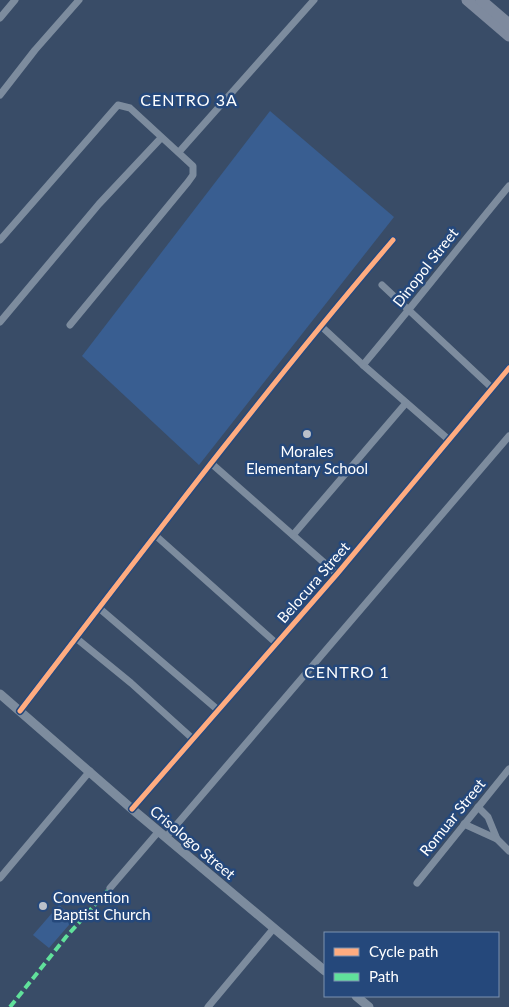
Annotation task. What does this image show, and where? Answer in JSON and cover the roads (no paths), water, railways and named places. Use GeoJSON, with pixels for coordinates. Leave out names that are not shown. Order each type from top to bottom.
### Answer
{"type":"FeatureCollection","features":[{"type":"Feature","properties":{"kind":"highway"},"geometry":{"type":"LineString","coordinates":[[467,0],[509,36]]}},
{"type":"Feature","properties":{"kind":"highway"},"geometry":{"type":"LineString","coordinates":[[481,0],[509,24]]}},
{"type":"Feature","properties":{"kind":"street"},"geometry":{"type":"LineString","coordinates":[[0,18],[15,0]]}},
{"type":"Feature","properties":{"kind":"street"},"geometry":{"type":"LineString","coordinates":[[0,95],[35,50],[79,0]]}},
{"type":"Feature","properties":{"kind":"street"},"geometry":{"type":"LineString","coordinates":[[179,152],[314,0]]}},
{"type":"Feature","properties":{"kind":"street"},"geometry":{"type":"LineString","coordinates":[[0,240],[118,105],[130,108],[194,166],[193,175],[70,325]]}},
{"type":"Feature","properties":{"kind":"street"},"geometry":{"type":"LineString","coordinates":[[0,322],[99,204],[161,138]]}},
{"type":"Feature","properties":{"kind":"street","name":"Dinopol Street"},"geometry":{"type":"LineString","coordinates":[[363,365],[509,186]]}},
{"type":"Feature","properties":{"kind":"street"},"geometry":{"type":"LineString","coordinates":[[20,711],[155,535],[393,240]]}},
{"type":"Feature","properties":{"kind":"street"},"geometry":{"type":"LineString","coordinates":[[382,285],[492,388]]}},
{"type":"Feature","properties":{"kind":"street"},"geometry":{"type":"LineString","coordinates":[[322,326],[363,365],[449,440]]}},
{"type":"Feature","properties":{"kind":"street","name":"Belocura Street"},"geometry":{"type":"LineString","coordinates":[[132,809],[337,574],[509,368]]}},
{"type":"Feature","properties":{"kind":"street"},"geometry":{"type":"LineString","coordinates":[[293,535],[406,403]]}},
{"type":"Feature","properties":{"kind":"street"},"geometry":{"type":"LineString","coordinates":[[110,888],[162,834],[509,436]]}},
{"type":"Feature","properties":{"kind":"street"},"geometry":{"type":"LineString","coordinates":[[212,464],[337,574]]}},
{"type":"Feature","properties":{"kind":"street"},"geometry":{"type":"LineString","coordinates":[[155,535],[276,644]]}},
{"type":"Feature","properties":{"kind":"street"},"geometry":{"type":"LineString","coordinates":[[100,608],[218,710]]}},
{"type":"Feature","properties":{"kind":"street"},"geometry":{"type":"LineString","coordinates":[[76,638],[132,683],[193,739]]}},
{"type":"Feature","properties":{"kind":"street","name":"Crisologo Street"},"geometry":{"type":"LineString","coordinates":[[0,694],[132,809],[324,969]]}},
{"type":"Feature","properties":{"kind":"street","name":"Romuar Street"},"geometry":{"type":"LineString","coordinates":[[417,883],[509,768]]}},
{"type":"Feature","properties":{"kind":"street"},"geometry":{"type":"LineString","coordinates":[[0,878],[90,771]]}},
{"type":"Feature","properties":{"kind":"street"},"geometry":{"type":"LineString","coordinates":[[478,806],[488,817],[498,839],[509,851]]}},
{"type":"Feature","properties":{"kind":"street"},"geometry":{"type":"LineString","coordinates":[[464,824],[498,839]]}},
{"type":"Feature","properties":{"kind":"street"},"geometry":{"type":"LineString","coordinates":[[208,1007],[274,928]]}},
{"type":"Feature","properties":{"kind":"street"},"geometry":{"type":"LineString","coordinates":[[357,997],[369,1007]]}},
{"type":"Feature","properties":{"kind":"place","name":"Morales Elementary School"},"geometry":{"type":"Point","coordinates":[307,434]}},
{"type":"Feature","properties":{"kind":"place","name":"Convention Baptist Church"},"geometry":{"type":"Point","coordinates":[43,906]}},
{"type":"Feature","properties":{"kind":"district","name":"CENTRO 3A"},"geometry":{"type":"Point","coordinates":[189,99]}},
{"type":"Feature","properties":{"kind":"district","name":"CENTRO 1"},"geometry":{"type":"Point","coordinates":[347,671]}}]}
